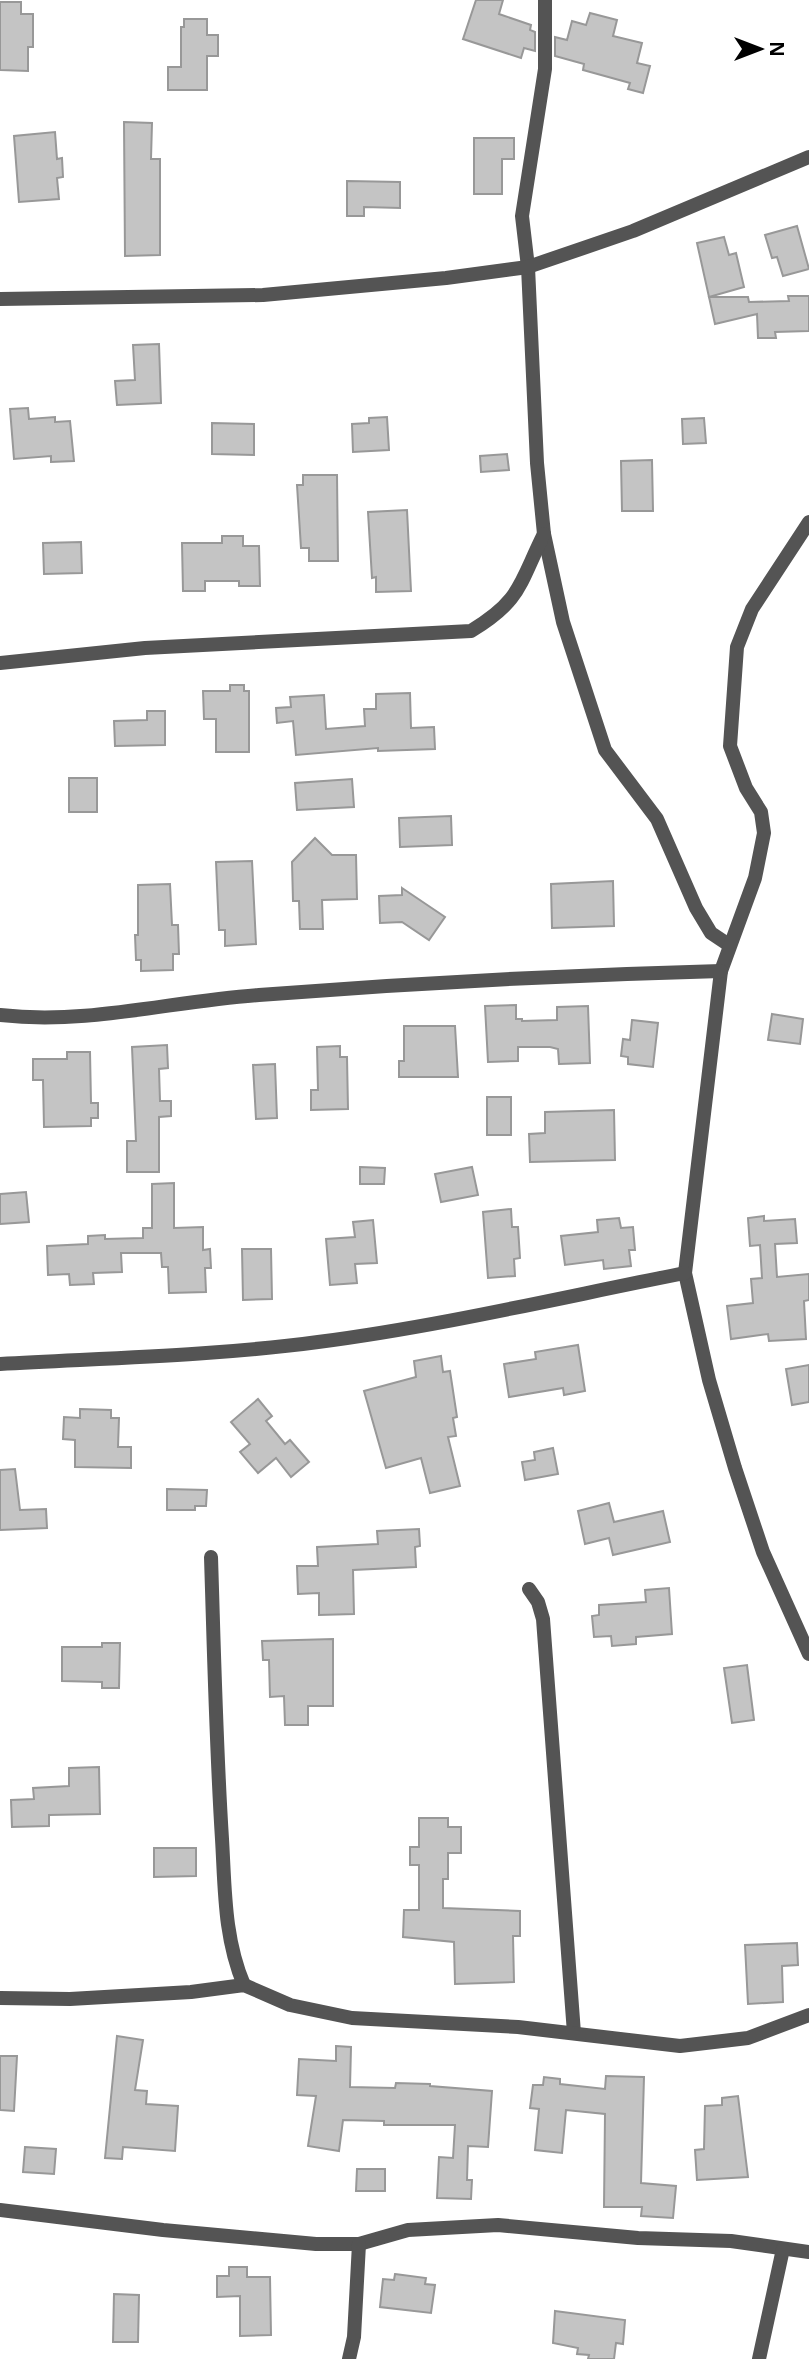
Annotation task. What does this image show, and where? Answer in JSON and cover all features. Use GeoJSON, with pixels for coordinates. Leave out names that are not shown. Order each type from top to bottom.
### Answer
{"type":"FeatureCollection","features":[{"type":"Feature","properties":{"kind":"street"},"geometry":{"type":"LineString","coordinates":[[545,0],[545,69],[522,216],[528,267],[537,463],[544,534],[563,622],[605,750],[657,819],[696,908],[711,933],[729,945]]}},
{"type":"Feature","properties":{"kind":"street"},"geometry":{"type":"LineString","coordinates":[[0,299],[263,295],[446,278],[528,267],[633,231],[809,157]]}},
{"type":"Feature","properties":{"kind":"street"},"geometry":{"type":"LineString","coordinates":[[809,522],[752,609],[737,647],[730,746],[746,788],[761,812],[764,833],[755,878],[721,971],[685,1273],[709,1380],[735,1468],[763,1552],[809,1654]]}},
{"type":"Feature","properties":{"kind":"street"},"geometry":{"type":"LineString","coordinates":[[0,663],[145,648],[471,631],[496,616],[518,593],[544,534]]}},
{"type":"Feature","properties":{"kind":"street"},"geometry":{"type":"LineString","coordinates":[[0,1015],[81,1019],[256,995],[599,974],[721,971]]}},
{"type":"Feature","properties":{"kind":"street"},"geometry":{"type":"LineString","coordinates":[[0,1364],[222,1352],[317,1342],[397,1330],[685,1273]]}},
{"type":"Feature","properties":{"kind":"street"},"geometry":{"type":"LineString","coordinates":[[211,1557],[218,1776],[228,1930],[232,1956],[244,1984]]}},
{"type":"Feature","properties":{"kind":"street"},"geometry":{"type":"LineString","coordinates":[[529,1589],[538,1602],[543,1619],[574,2033]]}},
{"type":"Feature","properties":{"kind":"street"},"geometry":{"type":"LineString","coordinates":[[0,1998],[70,1999],[191,1992],[244,1984],[290,2006],[352,2018],[574,2033],[680,2046],[748,2038],[809,2015]]}},
{"type":"Feature","properties":{"kind":"street"},"geometry":{"type":"LineString","coordinates":[[0,2210],[163,2230],[359,2245],[408,2230],[498,2225],[638,2238],[731,2241],[809,2252]]}},
{"type":"Feature","properties":{"kind":"street"},"geometry":{"type":"LineString","coordinates":[[349,2359],[354,2337],[359,2245]]}},
{"type":"Feature","properties":{"kind":"street"},"geometry":{"type":"LineString","coordinates":[[759,2359],[783,2249]]}},
{"type":"Feature","properties":{"kind":"building"},"geometry":{"type":"Polygon","coordinates":[[[476,0],[503,0],[499,14],[531,25],[530,30],[535,32],[535,51],[524,48],[521,58],[463,39],[476,0]]]}},
{"type":"Feature","properties":{"kind":"building"},"geometry":{"type":"Polygon","coordinates":[[[0,2],[21,2],[21,14],[33,14],[33,47],[28,47],[28,71],[0,70],[0,2]]]}},
{"type":"Feature","properties":{"kind":"building"},"geometry":{"type":"Polygon","coordinates":[[[590,13],[617,20],[613,36],[642,43],[637,63],[650,66],[643,93],[628,89],[630,83],[583,70],[584,64],[555,56],[555,37],[567,40],[572,21],[586,25],[590,13]]]}},
{"type":"Feature","properties":{"kind":"building"},"geometry":{"type":"Polygon","coordinates":[[[184,19],[207,19],[207,35],[218,35],[218,56],[207,56],[207,90],[168,90],[168,67],[181,67],[181,27],[184,27],[184,19]]]}},
{"type":"Feature","properties":{"kind":"building"},"geometry":{"type":"Polygon","coordinates":[[[124,122],[152,123],[151,159],[160,159],[160,255],[125,256],[124,122]]]}},
{"type":"Feature","properties":{"kind":"building"},"geometry":{"type":"Polygon","coordinates":[[[55,132],[57,159],[62,158],[63,177],[57,178],[59,199],[19,202],[14,136],[55,132]]]}},
{"type":"Feature","properties":{"kind":"building"},"geometry":{"type":"Polygon","coordinates":[[[474,138],[514,138],[514,159],[502,159],[502,194],[474,194],[474,138]]]}},
{"type":"Feature","properties":{"kind":"building"},"geometry":{"type":"Polygon","coordinates":[[[347,181],[400,182],[400,208],[364,207],[364,216],[347,216],[347,181]]]}},
{"type":"Feature","properties":{"kind":"building"},"geometry":{"type":"Polygon","coordinates":[[[797,226],[809,269],[783,276],[777,257],[772,258],[765,235],[797,226]]]}},
{"type":"Feature","properties":{"kind":"building"},"geometry":{"type":"Polygon","coordinates":[[[724,237],[729,255],[736,253],[744,287],[709,297],[697,243],[724,237]]]}},
{"type":"Feature","properties":{"kind":"building"},"geometry":{"type":"Polygon","coordinates":[[[788,296],[809,296],[809,331],[775,332],[776,338],[758,338],[757,314],[715,324],[709,297],[748,297],[749,302],[789,301],[788,296]]]}},
{"type":"Feature","properties":{"kind":"building"},"geometry":{"type":"Polygon","coordinates":[[[159,344],[161,403],[117,405],[115,381],[135,380],[133,345],[159,344]]]}},
{"type":"Feature","properties":{"kind":"building"},"geometry":{"type":"Polygon","coordinates":[[[28,408],[29,419],[55,417],[55,422],[70,421],[74,461],[51,462],[51,456],[14,459],[10,409],[28,408]]]}},
{"type":"Feature","properties":{"kind":"building"},"geometry":{"type":"Polygon","coordinates":[[[387,417],[389,450],[353,452],[352,424],[369,423],[369,418],[387,417]]]}},
{"type":"Feature","properties":{"kind":"building"},"geometry":{"type":"Polygon","coordinates":[[[704,418],[706,443],[683,444],[682,419],[704,418]]]}},
{"type":"Feature","properties":{"kind":"building"},"geometry":{"type":"Polygon","coordinates":[[[212,423],[254,424],[254,455],[212,454],[212,423]]]}},
{"type":"Feature","properties":{"kind":"building"},"geometry":{"type":"Polygon","coordinates":[[[507,454],[509,470],[481,472],[480,456],[507,454]]]}},
{"type":"Feature","properties":{"kind":"building"},"geometry":{"type":"Polygon","coordinates":[[[652,460],[653,511],[622,511],[621,461],[652,460]]]}},
{"type":"Feature","properties":{"kind":"building"},"geometry":{"type":"Polygon","coordinates":[[[303,475],[337,475],[338,561],[309,561],[309,548],[301,548],[297,485],[303,485],[303,475]]]}},
{"type":"Feature","properties":{"kind":"building"},"geometry":{"type":"Polygon","coordinates":[[[407,510],[411,591],[376,592],[376,577],[372,578],[368,512],[407,510]]]}},
{"type":"Feature","properties":{"kind":"building"},"geometry":{"type":"Polygon","coordinates":[[[222,536],[243,536],[243,546],[259,546],[260,586],[239,586],[239,581],[205,581],[205,591],[183,591],[182,543],[222,543],[222,536]]]}},
{"type":"Feature","properties":{"kind":"building"},"geometry":{"type":"Polygon","coordinates":[[[81,542],[82,573],[44,574],[43,543],[81,542]]]}},
{"type":"Feature","properties":{"kind":"building"},"geometry":{"type":"Polygon","coordinates":[[[230,685],[244,685],[244,691],[249,691],[249,752],[216,752],[216,719],[204,719],[203,691],[230,691],[230,685]]]}},
{"type":"Feature","properties":{"kind":"building"},"geometry":{"type":"Polygon","coordinates":[[[410,693],[411,728],[434,727],[435,749],[378,751],[378,748],[296,755],[293,721],[277,723],[276,708],[291,707],[290,697],[324,695],[326,729],[365,726],[364,709],[376,709],[376,694],[410,693]]]}},
{"type":"Feature","properties":{"kind":"building"},"geometry":{"type":"Polygon","coordinates":[[[147,711],[165,711],[165,745],[115,746],[114,721],[147,720],[147,711]]]}},
{"type":"Feature","properties":{"kind":"building"},"geometry":{"type":"Polygon","coordinates":[[[69,778],[97,778],[97,812],[69,812],[69,778]]]}},
{"type":"Feature","properties":{"kind":"building"},"geometry":{"type":"Polygon","coordinates":[[[352,779],[354,807],[297,810],[295,783],[352,779]]]}},
{"type":"Feature","properties":{"kind":"building"},"geometry":{"type":"Polygon","coordinates":[[[451,816],[452,845],[400,847],[399,818],[451,816]]]}},
{"type":"Feature","properties":{"kind":"building"},"geometry":{"type":"Polygon","coordinates":[[[315,838],[332,855],[356,855],[357,899],[322,900],[323,929],[300,929],[299,901],[293,901],[292,862],[315,838]]]}},
{"type":"Feature","properties":{"kind":"building"},"geometry":{"type":"Polygon","coordinates":[[[252,861],[256,944],[225,946],[225,930],[219,930],[216,862],[252,861]]]}},
{"type":"Feature","properties":{"kind":"building"},"geometry":{"type":"Polygon","coordinates":[[[613,881],[614,926],[552,928],[551,884],[613,881]]]}},
{"type":"Feature","properties":{"kind":"building"},"geometry":{"type":"Polygon","coordinates":[[[170,884],[172,925],[178,925],[179,954],[173,954],[173,970],[141,971],[141,960],[136,960],[135,935],[138,935],[138,885],[170,884]]]}},
{"type":"Feature","properties":{"kind":"building"},"geometry":{"type":"Polygon","coordinates":[[[402,888],[445,917],[429,940],[402,922],[380,923],[379,896],[402,895],[402,888]]]}},
{"type":"Feature","properties":{"kind":"building"},"geometry":{"type":"Polygon","coordinates":[[[516,1005],[516,1019],[522,1021],[557,1020],[557,1007],[588,1006],[590,1063],[559,1064],[558,1049],[550,1047],[518,1047],[518,1061],[488,1062],[485,1006],[516,1005]]]}},
{"type":"Feature","properties":{"kind":"building"},"geometry":{"type":"Polygon","coordinates":[[[772,1014],[803,1019],[800,1044],[768,1040],[772,1014]]]}},
{"type":"Feature","properties":{"kind":"building"},"geometry":{"type":"Polygon","coordinates":[[[632,1020],[658,1023],[653,1067],[628,1064],[628,1057],[621,1056],[623,1039],[630,1040],[632,1020]]]}},
{"type":"Feature","properties":{"kind":"building"},"geometry":{"type":"Polygon","coordinates":[[[404,1026],[455,1026],[458,1077],[399,1077],[399,1061],[404,1061],[404,1026]]]}},
{"type":"Feature","properties":{"kind":"building"},"geometry":{"type":"Polygon","coordinates":[[[167,1045],[168,1068],[159,1069],[160,1101],[171,1101],[171,1116],[159,1117],[159,1172],[127,1172],[127,1141],[136,1141],[132,1047],[167,1045]]]}},
{"type":"Feature","properties":{"kind":"building"},"geometry":{"type":"Polygon","coordinates":[[[340,1046],[340,1057],[347,1057],[348,1109],[311,1110],[311,1090],[318,1090],[317,1047],[340,1046]]]}},
{"type":"Feature","properties":{"kind":"building"},"geometry":{"type":"Polygon","coordinates":[[[67,1052],[90,1052],[91,1103],[98,1103],[98,1118],[91,1118],[91,1126],[44,1127],[43,1080],[33,1080],[33,1059],[67,1059],[67,1052]]]}},
{"type":"Feature","properties":{"kind":"building"},"geometry":{"type":"Polygon","coordinates":[[[275,1064],[277,1118],[256,1119],[253,1065],[275,1064]]]}},
{"type":"Feature","properties":{"kind":"building"},"geometry":{"type":"Polygon","coordinates":[[[487,1097],[511,1097],[511,1135],[487,1135],[487,1097]]]}},
{"type":"Feature","properties":{"kind":"building"},"geometry":{"type":"Polygon","coordinates":[[[614,1110],[615,1160],[530,1162],[529,1134],[545,1133],[545,1112],[614,1110]]]}},
{"type":"Feature","properties":{"kind":"building"},"geometry":{"type":"Polygon","coordinates":[[[360,1167],[385,1168],[384,1184],[360,1184],[360,1167]]]}},
{"type":"Feature","properties":{"kind":"building"},"geometry":{"type":"Polygon","coordinates":[[[472,1167],[478,1195],[441,1202],[435,1174],[472,1167]]]}},
{"type":"Feature","properties":{"kind":"building"},"geometry":{"type":"Polygon","coordinates":[[[174,1183],[174,1228],[203,1227],[203,1250],[210,1249],[211,1268],[205,1268],[206,1292],[169,1293],[168,1267],[162,1267],[161,1253],[121,1253],[122,1272],[93,1273],[94,1284],[70,1285],[69,1274],[48,1275],[47,1246],[88,1244],[88,1236],[105,1235],[105,1239],[143,1238],[143,1228],[152,1228],[152,1184],[174,1183]]]}},
{"type":"Feature","properties":{"kind":"building"},"geometry":{"type":"Polygon","coordinates":[[[26,1192],[29,1222],[0,1224],[0,1194],[26,1192]]]}},
{"type":"Feature","properties":{"kind":"building"},"geometry":{"type":"Polygon","coordinates":[[[511,1209],[512,1227],[518,1227],[520,1258],[514,1259],[515,1276],[488,1278],[483,1212],[511,1209]]]}},
{"type":"Feature","properties":{"kind":"building"},"geometry":{"type":"Polygon","coordinates":[[[764,1216],[764,1221],[795,1219],[797,1243],[775,1244],[777,1277],[809,1274],[809,1300],[804,1301],[806,1339],[769,1341],[768,1334],[731,1339],[727,1306],[753,1303],[751,1279],[762,1278],[760,1245],[750,1246],[748,1218],[764,1216]]]}},
{"type":"Feature","properties":{"kind":"building"},"geometry":{"type":"Polygon","coordinates":[[[619,1218],[621,1228],[633,1227],[635,1250],[629,1250],[631,1266],[604,1269],[603,1260],[565,1265],[561,1236],[598,1232],[597,1220],[619,1218]]]}},
{"type":"Feature","properties":{"kind":"building"},"geometry":{"type":"Polygon","coordinates":[[[373,1220],[377,1263],[355,1264],[357,1283],[330,1285],[326,1239],[355,1237],[353,1222],[373,1220]]]}},
{"type":"Feature","properties":{"kind":"building"},"geometry":{"type":"Polygon","coordinates":[[[242,1249],[271,1249],[272,1299],[243,1300],[242,1249]]]}},
{"type":"Feature","properties":{"kind":"building"},"geometry":{"type":"Polygon","coordinates":[[[578,1345],[585,1391],[564,1395],[563,1388],[509,1397],[504,1364],[536,1359],[535,1352],[578,1345]]]}},
{"type":"Feature","properties":{"kind":"building"},"geometry":{"type":"Polygon","coordinates":[[[441,1356],[443,1372],[450,1371],[457,1417],[453,1418],[456,1436],[448,1437],[460,1486],[430,1493],[421,1458],[386,1468],[364,1391],[416,1377],[414,1361],[441,1356]]]}},
{"type":"Feature","properties":{"kind":"building"},"geometry":{"type":"Polygon","coordinates":[[[809,1365],[809,1402],[792,1405],[786,1369],[809,1365]]]}},
{"type":"Feature","properties":{"kind":"building"},"geometry":{"type":"Polygon","coordinates":[[[258,1399],[272,1416],[266,1421],[285,1444],[290,1440],[309,1462],[291,1477],[276,1458],[258,1473],[240,1452],[250,1444],[231,1422],[258,1399]]]}},
{"type":"Feature","properties":{"kind":"building"},"geometry":{"type":"Polygon","coordinates":[[[80,1409],[111,1410],[111,1418],[119,1418],[118,1447],[131,1447],[131,1468],[75,1467],[75,1440],[63,1439],[64,1417],[80,1418],[80,1409]]]}},
{"type":"Feature","properties":{"kind":"building"},"geometry":{"type":"Polygon","coordinates":[[[553,1448],[558,1474],[525,1480],[522,1462],[535,1460],[534,1452],[553,1448]]]}},
{"type":"Feature","properties":{"kind":"building"},"geometry":{"type":"Polygon","coordinates":[[[15,1469],[20,1510],[46,1509],[47,1528],[0,1530],[0,1470],[15,1469]]]}},
{"type":"Feature","properties":{"kind":"building"},"geometry":{"type":"Polygon","coordinates":[[[167,1489],[207,1490],[206,1506],[195,1506],[195,1510],[167,1510],[167,1489]]]}},
{"type":"Feature","properties":{"kind":"building"},"geometry":{"type":"Polygon","coordinates":[[[609,1503],[614,1522],[663,1511],[670,1542],[613,1555],[609,1538],[585,1544],[578,1511],[609,1503]]]}},
{"type":"Feature","properties":{"kind":"building"},"geometry":{"type":"Polygon","coordinates":[[[419,1529],[420,1546],[415,1547],[416,1567],[353,1570],[354,1614],[319,1615],[319,1593],[298,1594],[297,1566],[318,1566],[317,1547],[378,1544],[377,1531],[419,1529]]]}},
{"type":"Feature","properties":{"kind":"building"},"geometry":{"type":"Polygon","coordinates":[[[669,1588],[672,1634],[636,1637],[636,1644],[612,1646],[611,1636],[594,1637],[592,1616],[599,1615],[599,1605],[646,1602],[645,1590],[669,1588]]]}},
{"type":"Feature","properties":{"kind":"building"},"geometry":{"type":"Polygon","coordinates":[[[333,1639],[333,1706],[308,1706],[308,1725],[285,1725],[284,1696],[270,1697],[269,1660],[263,1660],[262,1641],[333,1639]]]}},
{"type":"Feature","properties":{"kind":"building"},"geometry":{"type":"Polygon","coordinates":[[[102,1643],[120,1643],[119,1688],[102,1688],[102,1682],[62,1681],[62,1647],[102,1647],[102,1643]]]}},
{"type":"Feature","properties":{"kind":"building"},"geometry":{"type":"Polygon","coordinates":[[[747,1665],[754,1720],[732,1723],[724,1668],[747,1665]]]}},
{"type":"Feature","properties":{"kind":"building"},"geometry":{"type":"Polygon","coordinates":[[[99,1767],[100,1814],[49,1815],[49,1826],[12,1827],[11,1800],[34,1799],[33,1788],[69,1786],[69,1768],[99,1767]]]}},
{"type":"Feature","properties":{"kind":"building"},"geometry":{"type":"Polygon","coordinates":[[[419,1818],[448,1818],[448,1827],[461,1827],[461,1853],[448,1853],[448,1879],[443,1879],[443,1908],[520,1911],[520,1936],[513,1936],[514,1982],[455,1984],[454,1942],[403,1937],[404,1910],[419,1910],[419,1865],[410,1865],[410,1847],[419,1847],[419,1818]]]}},
{"type":"Feature","properties":{"kind":"building"},"geometry":{"type":"Polygon","coordinates":[[[154,1848],[196,1848],[196,1876],[154,1877],[154,1848]]]}},
{"type":"Feature","properties":{"kind":"building"},"geometry":{"type":"Polygon","coordinates":[[[797,1943],[798,1965],[782,1966],[783,2002],[748,2004],[745,1945],[797,1943]]]}},
{"type":"Feature","properties":{"kind":"building"},"geometry":{"type":"Polygon","coordinates":[[[117,2036],[143,2040],[135,2090],[147,2091],[146,2104],[178,2106],[175,2151],[123,2147],[122,2159],[105,2158],[117,2036]]]}},
{"type":"Feature","properties":{"kind":"building"},"geometry":{"type":"Polygon","coordinates":[[[336,2046],[351,2047],[350,2087],[395,2088],[396,2083],[492,2091],[488,2147],[468,2146],[467,2180],[472,2180],[471,2199],[437,2198],[439,2157],[453,2158],[455,2125],[384,2125],[384,2121],[343,2120],[339,2151],[308,2146],[316,2096],[297,2095],[299,2059],[336,2061],[336,2046]]]}},
{"type":"Feature","properties":{"kind":"building"},"geometry":{"type":"Polygon","coordinates":[[[0,2056],[17,2056],[14,2111],[0,2110],[0,2056]]]}},
{"type":"Feature","properties":{"kind":"building"},"geometry":{"type":"Polygon","coordinates":[[[606,2076],[644,2077],[641,2183],[676,2186],[673,2218],[641,2216],[642,2207],[604,2207],[605,2114],[566,2110],[562,2153],[535,2150],[539,2109],[530,2108],[533,2085],[543,2085],[544,2077],[560,2079],[560,2084],[605,2089],[606,2076]]]}},
{"type":"Feature","properties":{"kind":"building"},"geometry":{"type":"Polygon","coordinates":[[[738,2096],[748,2177],[697,2180],[695,2150],[704,2149],[705,2106],[722,2105],[722,2098],[738,2096]]]}},
{"type":"Feature","properties":{"kind":"building"},"geometry":{"type":"Polygon","coordinates":[[[25,2147],[56,2149],[54,2174],[23,2172],[25,2147]]]}},
{"type":"Feature","properties":{"kind":"building"},"geometry":{"type":"Polygon","coordinates":[[[357,2169],[385,2169],[385,2191],[356,2191],[357,2169]]]}},
{"type":"Feature","properties":{"kind":"building"},"geometry":{"type":"Polygon","coordinates":[[[229,2267],[247,2267],[247,2277],[270,2277],[271,2335],[240,2336],[240,2296],[217,2297],[217,2276],[229,2276],[229,2267]]]}},
{"type":"Feature","properties":{"kind":"building"},"geometry":{"type":"Polygon","coordinates":[[[395,2274],[426,2278],[425,2284],[435,2285],[431,2313],[380,2307],[383,2279],[394,2280],[395,2274]]]}},
{"type":"Feature","properties":{"kind":"building"},"geometry":{"type":"Polygon","coordinates":[[[114,2294],[139,2295],[138,2342],[113,2342],[114,2294]]]}},
{"type":"Feature","properties":{"kind":"building"},"geometry":{"type":"Polygon","coordinates":[[[555,2311],[625,2320],[623,2344],[616,2343],[614,2359],[588,2359],[589,2355],[577,2354],[578,2348],[553,2343],[555,2311]]]}}]}
